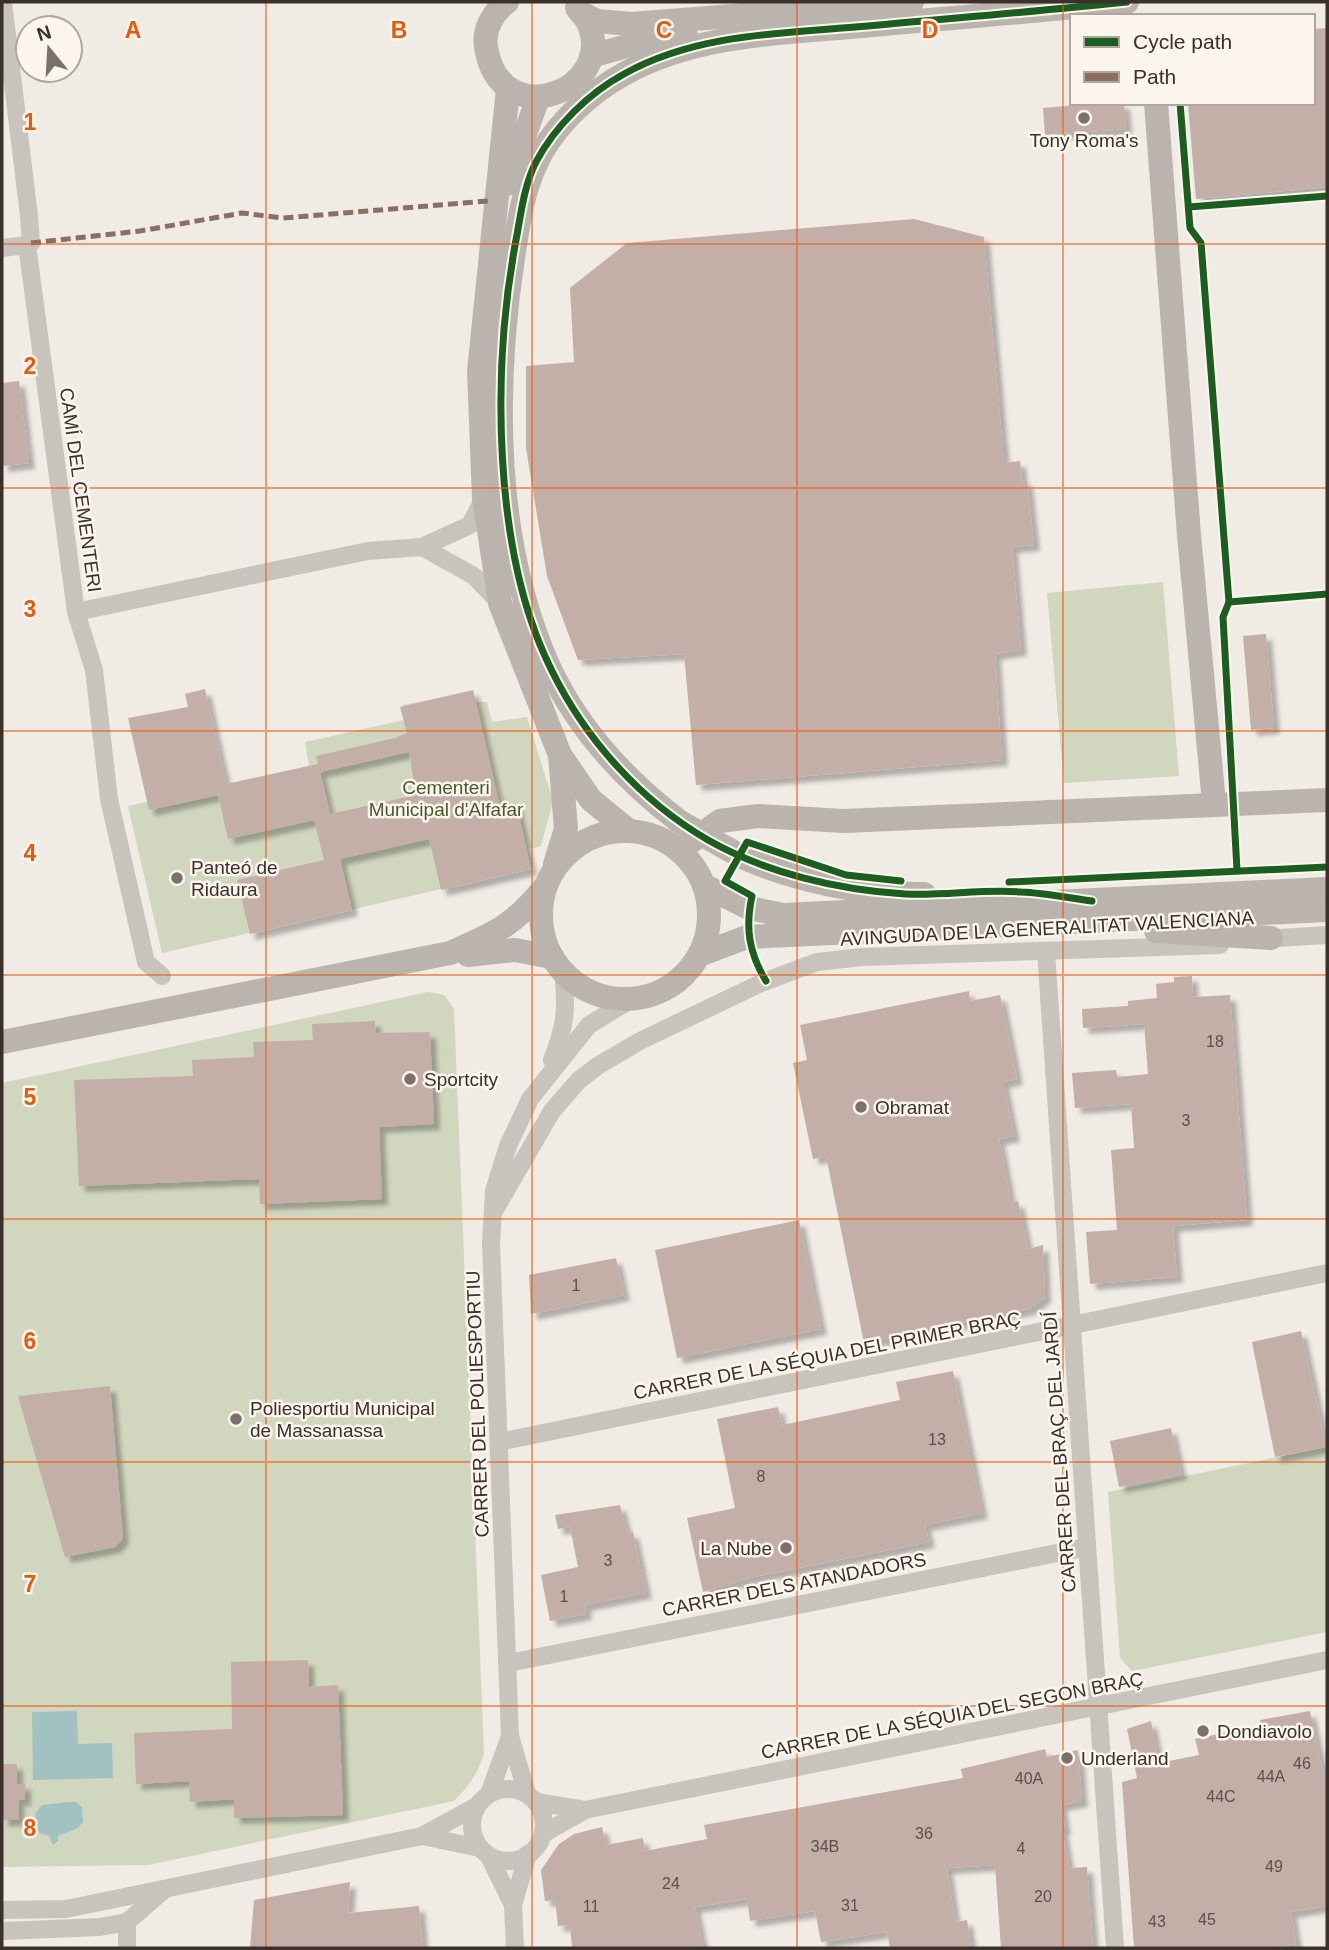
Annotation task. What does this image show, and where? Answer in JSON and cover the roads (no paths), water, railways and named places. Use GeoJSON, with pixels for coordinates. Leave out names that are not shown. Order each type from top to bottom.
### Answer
{"type":"FeatureCollection","features":[{"type":"Feature","properties":{"kind":"street","name":"CAMÍ DEL CEMENTERI"},"geometry":{"type":"LineString","coordinates":[[3,2],[29,216],[31,243],[27,245],[76,612],[94,670],[109,799],[146,962],[162,976]]}},
{"type":"Feature","properties":{"kind":"street"},"geometry":{"type":"LineString","coordinates":[[507,2],[496,10],[484,37],[489,66],[508,89],[538,97],[562,92],[571,85],[581,77],[591,55],[590,27],[575,5]]}},
{"type":"Feature","properties":{"kind":"street"},"geometry":{"type":"LineString","coordinates":[[575,5],[597,21],[631,24],[912,2]]}},
{"type":"Feature","properties":{"kind":"street"},"geometry":{"type":"LineString","coordinates":[[1136,14],[1120,2],[1084,4],[765,35],[694,47],[649,62],[622,75],[594,94],[557,130],[535,164],[524,198],[506,305],[502,414],[506,487],[515,552],[549,667],[564,695],[599,746],[649,799],[680,822],[742,857],[785,872],[852,888],[906,894],[1018,891],[1168,933],[1271,938]]}},
{"type":"Feature","properties":{"kind":"street"},"geometry":{"type":"LineString","coordinates":[[591,55],[656,38],[710,34],[765,35]]}},
{"type":"Feature","properties":{"kind":"street"},"geometry":{"type":"LineString","coordinates":[[508,89],[479,372],[484,498],[500,603],[559,755],[591,800],[628,830]]}},
{"type":"Feature","properties":{"kind":"street"},"geometry":{"type":"LineString","coordinates":[[496,215],[538,97]]}},
{"type":"Feature","properties":{"kind":"street"},"geometry":{"type":"LineString","coordinates":[[1156,105],[1214,803]]}},
{"type":"Feature","properties":{"kind":"street"},"geometry":{"type":"LineString","coordinates":[[2,248],[27,245]]}},
{"type":"Feature","properties":{"kind":"street"},"geometry":{"type":"LineString","coordinates":[[76,612],[368,551],[422,547],[470,525],[484,498]]}},
{"type":"Feature","properties":{"kind":"street"},"geometry":{"type":"LineString","coordinates":[[422,547],[474,576],[500,603]]}},
{"type":"Feature","properties":{"kind":"street"},"geometry":{"type":"LineString","coordinates":[[557,964],[541,918],[548,880],[566,829],[559,755]]}},
{"type":"Feature","properties":{"kind":"street"},"geometry":{"type":"LineString","coordinates":[[679,849],[720,821],[758,816],[844,821],[1327,800]]}},
{"type":"Feature","properties":{"kind":"street"},"geometry":{"type":"LineString","coordinates":[[2,1042],[450,953],[491,937],[513,922],[573,848],[598,835],[628,830],[655,836],[679,849],[694,866],[709,900],[709,928],[699,955],[690,969],[664,990],[632,999],[594,993],[557,964],[515,950],[469,955],[450,953]]}},
{"type":"Feature","properties":{"kind":"street"},"geometry":{"type":"LineString","coordinates":[[705,886],[749,908],[783,915],[1327,911]]}},
{"type":"Feature","properties":{"kind":"street"},"geometry":{"type":"LineString","coordinates":[[699,955],[747,937],[1094,911],[1327,889]]}},
{"type":"Feature","properties":{"kind":"street","name":"AVINGUDA DE LA GENERALITAT VALENCIANA"},"geometry":{"type":"LineString","coordinates":[[493,1213],[538,1132],[564,1094],[579,1080],[640,1041],[738,993],[805,966],[831,960],[1000,951],[1046,953],[1221,945],[1271,938],[1327,935]]}},
{"type":"Feature","properties":{"kind":"street","name":"CARRER DEL BRAÇ DEL JARDÍ"},"geometry":{"type":"LineString","coordinates":[[1046,953],[1115,1948]]}},
{"type":"Feature","properties":{"kind":"street","name":"CARRER DEL POLIESPORTIU"},"geometry":{"type":"LineString","coordinates":[[542,1082],[564,1030],[567,1007],[557,964]]}},
{"type":"Feature","properties":{"kind":"street","name":"CARRER DEL POLIESPORTIU"},"geometry":{"type":"LineString","coordinates":[[531,1798],[510,1736],[491,1244],[494,1191],[508,1146],[530,1099],[542,1082],[589,1025],[632,999]]}},
{"type":"Feature","properties":{"kind":"street","name":"CARRER DE LA SÉQUIA DEL PRIMER BRAÇ"},"geometry":{"type":"LineString","coordinates":[[499,1442],[1327,1273]]}},
{"type":"Feature","properties":{"kind":"street","name":"CARRER DELS ATANDADORS"},"geometry":{"type":"LineString","coordinates":[[509,1663],[1087,1547]]}},
{"type":"Feature","properties":{"kind":"street","name":"CARRER DE LA SÉQUIA DEL SEGON BRAÇ"},"geometry":{"type":"LineString","coordinates":[[543,1834],[585,1810],[1327,1660]]}},
{"type":"Feature","properties":{"kind":"street","name":"CARRER DEL POLIESPORTIU"},"geometry":{"type":"LineString","coordinates":[[483,1800],[510,1736]]}},
{"type":"Feature","properties":{"kind":"street"},"geometry":{"type":"LineString","coordinates":[[2,1910],[65,1909],[422,1836],[483,1800],[508,1789],[531,1798],[543,1817],[543,1834],[528,1854],[513,1905],[515,1948]]}},
{"type":"Feature","properties":{"kind":"street","name":"CARRER DE LA SÉQUIA DEL SEGON BRAÇ"},"geometry":{"type":"LineString","coordinates":[[531,1798],[585,1810]]}},
{"type":"Feature","properties":{"kind":"street"},"geometry":{"type":"LineString","coordinates":[[483,1800],[472,1827],[513,1905]]}},
{"type":"Feature","properties":{"kind":"street"},"geometry":{"type":"LineString","coordinates":[[422,1836],[513,1861],[528,1854]]}},
{"type":"Feature","properties":{"kind":"street"},"geometry":{"type":"LineString","coordinates":[[2,1931],[100,1927],[127,1922],[166,1888]]}},
{"type":"Feature","properties":{"kind":"street"},"geometry":{"type":"LineString","coordinates":[[127,1922],[127,1948]]}},
{"type":"Feature","properties":{"kind":"water"},"geometry":{"type":"Polygon","coordinates":[[[77,1711],[78,1744],[112,1743],[113,1778],[33,1780],[32,1712],[77,1711]]]}},
{"type":"Feature","properties":{"kind":"water"},"geometry":{"type":"Polygon","coordinates":[[[76,1802],[82,1807],[83,1822],[78,1828],[58,1836],[58,1841],[53,1845],[49,1836],[39,1833],[35,1814],[42,1805],[76,1802]]]}},
{"type":"Feature","properties":{"kind":"place","name":"Tony Roma's"},"geometry":{"type":"Point","coordinates":[1084,118]}},
{"type":"Feature","properties":{"kind":"place","name":"Panteó de Ridaura"},"geometry":{"type":"Point","coordinates":[177,878]}},
{"type":"Feature","properties":{"kind":"place","name":"Sportcity"},"geometry":{"type":"Point","coordinates":[410,1079]}},
{"type":"Feature","properties":{"kind":"place","name":"Obramat"},"geometry":{"type":"Point","coordinates":[861,1107]}},
{"type":"Feature","properties":{"kind":"place","name":"Poliesportiu Municipal de Massanassa"},"geometry":{"type":"Point","coordinates":[236,1419]}},
{"type":"Feature","properties":{"kind":"place","name":"La Nube"},"geometry":{"type":"Point","coordinates":[786,1548]}},
{"type":"Feature","properties":{"kind":"place","name":"Dondiavolo"},"geometry":{"type":"Point","coordinates":[1203,1731]}},
{"type":"Feature","properties":{"kind":"place","name":"Underland"},"geometry":{"type":"Point","coordinates":[1067,1758]}},
{"type":"Feature","properties":{"kind":"park label","name":"Cementeri Municipal d'Alfafar"},"geometry":{"type":"Point","coordinates":[446,798]}}]}
